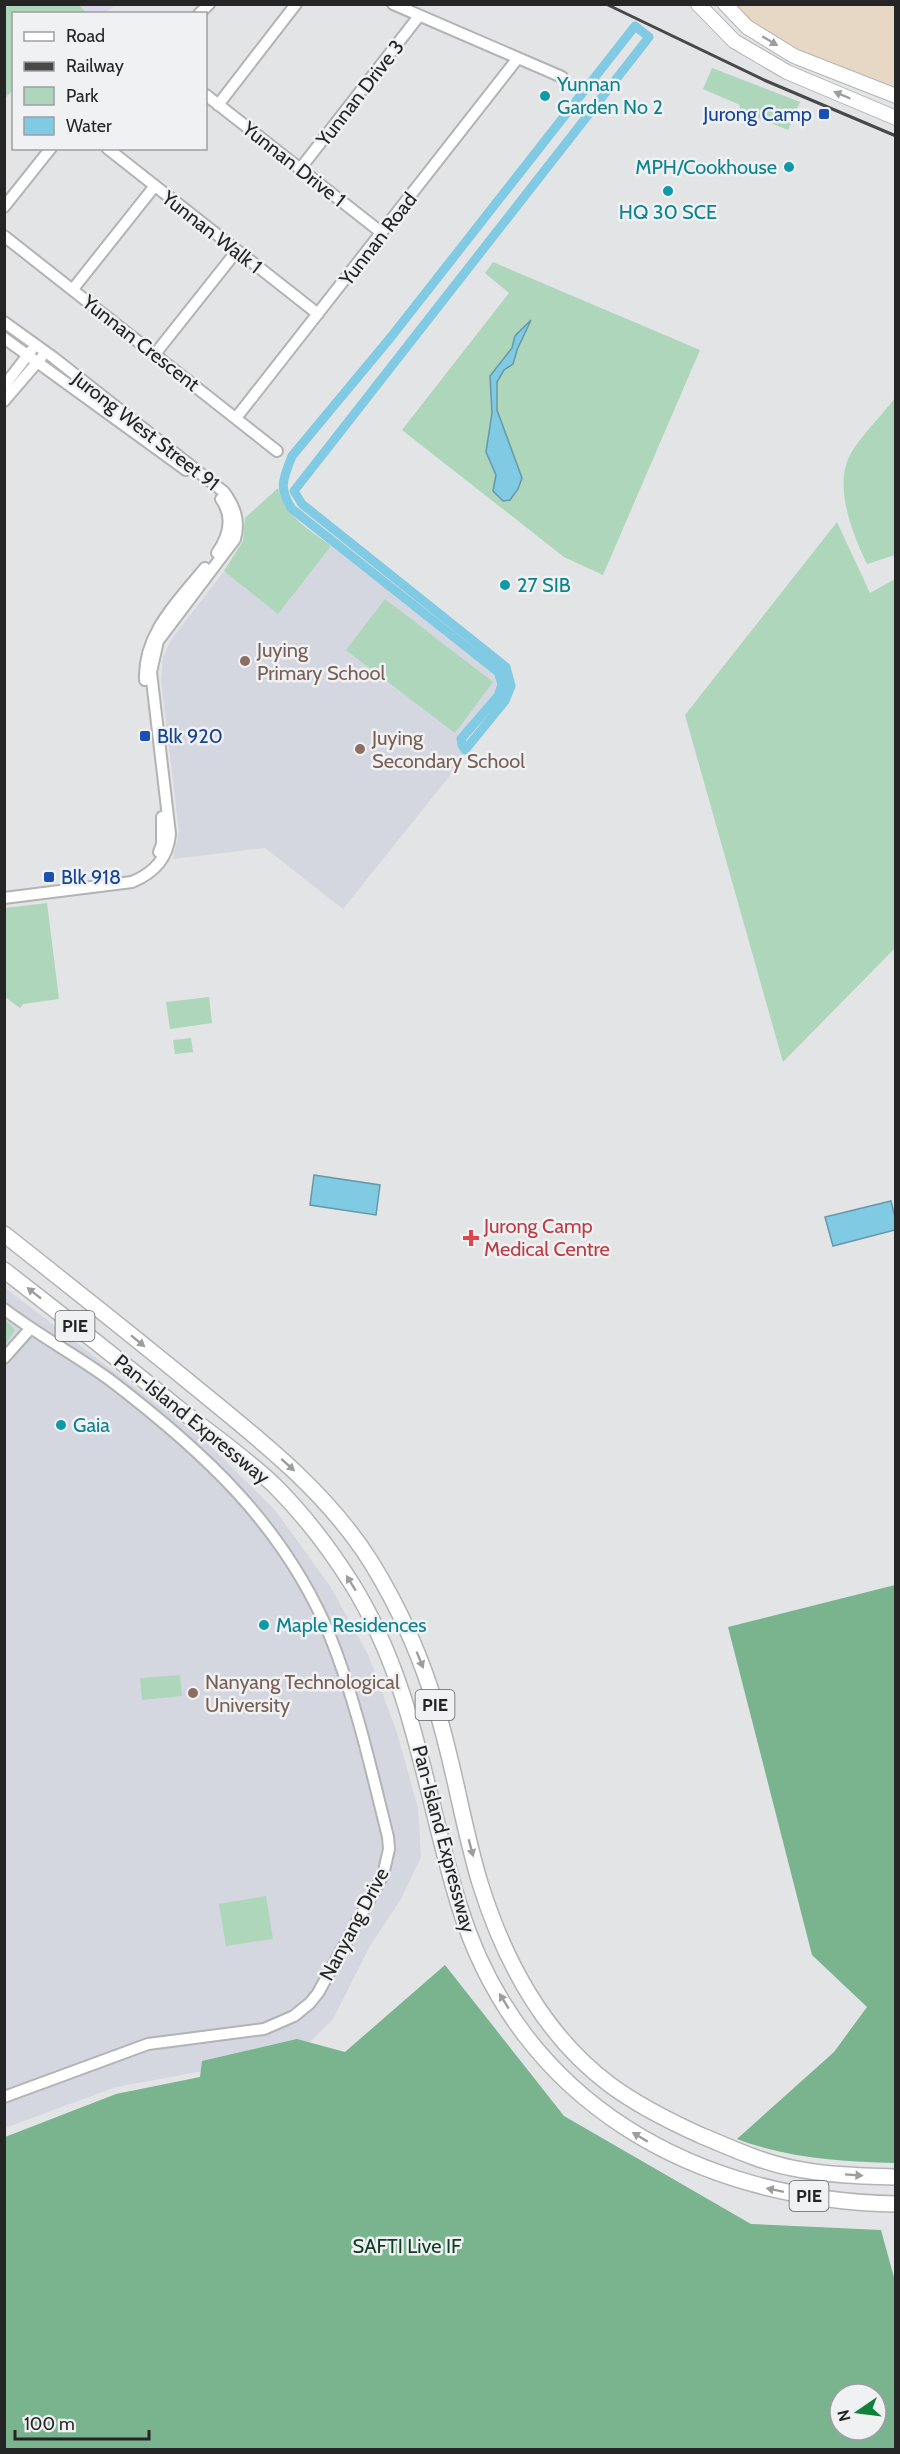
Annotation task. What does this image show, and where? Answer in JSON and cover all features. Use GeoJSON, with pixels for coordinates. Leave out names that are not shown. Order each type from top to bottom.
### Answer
{"type":"FeatureCollection","features":[{"type":"Feature","properties":{"kind":"highway","name":"Pan-Island Expressway"},"geometry":{"type":"LineString","coordinates":[[4,1234],[293,1469],[321,1499],[369,1559],[401,1618],[431,1691],[480,1881],[502,1944],[526,1990],[570,2048],[611,2086],[660,2117],[736,2150],[789,2168],[821,2173],[896,2177]]}},
{"type":"Feature","properties":{"kind":"highway","name":"Pan-Island Expressway"},"geometry":{"type":"LineString","coordinates":[[4,1270],[273,1485],[321,1538],[352,1583],[376,1628],[405,1697],[440,1836],[467,1928],[508,2008],[551,2065],[602,2111],[623,2126],[665,2151],[724,2177],[786,2193],[896,2204]]}},
{"type":"Feature","properties":{"kind":"main road"},"geometry":{"type":"LineString","coordinates":[[698,4],[734,41],[787,72],[896,118]]}},
{"type":"Feature","properties":{"kind":"main road"},"geometry":{"type":"LineString","coordinates":[[725,4],[747,27],[794,56],[896,96]]}},
{"type":"Feature","properties":{"kind":"street"},"geometry":{"type":"LineString","coordinates":[[218,105],[296,4]]}},
{"type":"Feature","properties":{"kind":"street"},"geometry":{"type":"LineString","coordinates":[[393,4],[562,77]]}},
{"type":"Feature","properties":{"kind":"street","name":"Yunnan Drive 3"},"geometry":{"type":"LineString","coordinates":[[300,169],[419,16]]}},
{"type":"Feature","properties":{"kind":"street","name":"Yunnan Road"},"geometry":{"type":"LineString","coordinates":[[236,418],[518,58]]}},
{"type":"Feature","properties":{"kind":"street","name":"Yunnan Drive 1"},"geometry":{"type":"LineString","coordinates":[[207,96],[382,233]]}},
{"type":"Feature","properties":{"kind":"street"},"geometry":{"type":"LineString","coordinates":[[4,207],[49,150]]}},
{"type":"Feature","properties":{"kind":"street","name":"Yunnan Walk 1"},"geometry":{"type":"LineString","coordinates":[[109,150],[236,252],[318,314]]}},
{"type":"Feature","properties":{"kind":"street"},"geometry":{"type":"LineString","coordinates":[[73,289],[154,187]]}},
{"type":"Feature","properties":{"kind":"street","name":"Yunnan Crescent"},"geometry":{"type":"LineString","coordinates":[[4,236],[277,451]]}},
{"type":"Feature","properties":{"kind":"street"},"geometry":{"type":"LineString","coordinates":[[155,354],[236,252]]}},
{"type":"Feature","properties":{"kind":"street"},"geometry":{"type":"LineString","coordinates":[[4,322],[32,350]]}},
{"type":"Feature","properties":{"kind":"street"},"geometry":{"type":"LineString","coordinates":[[4,338],[32,350],[46,353],[4,401]]}},
{"type":"Feature","properties":{"kind":"street"},"geometry":{"type":"LineString","coordinates":[[4,386],[32,350]]}},
{"type":"Feature","properties":{"kind":"street","name":"Jurong West Street 91"},"geometry":{"type":"LineString","coordinates":[[4,891],[130,875],[142,871],[158,855],[162,844],[163,823],[144,664],[152,637],[158,627],[219,551],[229,528],[226,507],[219,496],[38,362],[32,350]]}},
{"type":"Feature","properties":{"kind":"street","name":"Jurong West Street 91"},"geometry":{"type":"LineString","coordinates":[[4,898],[132,882],[144,877],[163,859],[169,846],[170,834],[152,686],[153,656],[158,640],[235,539],[238,530],[233,505],[224,492],[46,353]]}},
{"type":"Feature","properties":{"kind":"street","name":"Nanyang Drive"},"geometry":{"type":"LineString","coordinates":[[4,1309],[30,1329],[109,1379],[205,1458],[239,1492],[278,1543],[310,1594],[330,1636],[363,1734],[389,1849],[383,1875],[328,1975],[310,2002],[294,2016],[264,2029],[148,2043],[4,2097]]}},
{"type":"Feature","properties":{"kind":"street"},"geometry":{"type":"LineString","coordinates":[[4,1358],[30,1329]]}},
{"type":"Feature","properties":{"kind":"shaded area"},"geometry":{"type":"Polygon","coordinates":[[[79,5],[115,5],[106,12],[86,12],[79,5]]]}},
{"type":"Feature","properties":{"kind":"shaded area"},"geometry":{"type":"Polygon","coordinates":[[[734,5],[895,5],[895,90],[761,33],[734,5]]]}},
{"type":"Feature","properties":{"kind":"shaded area","name":"Juying Secondary School"},"geometry":{"type":"Polygon","coordinates":[[[331,546],[492,672],[497,682],[494,693],[461,734],[459,746],[464,758],[343,909],[265,848],[173,859],[179,831],[161,680],[163,657],[171,640],[224,571],[278,613],[331,546]]]}},
{"type":"Feature","properties":{"kind":"shaded area","name":"Nanyang Technological University"},"geometry":{"type":"Polygon","coordinates":[[[4,1287],[206,1442],[275,1510],[330,1586],[368,1654],[397,1733],[418,1808],[421,1857],[401,1899],[370,1946],[333,2019],[306,2046],[204,2071],[116,2087],[5,2128],[4,1287]]]}},
{"type":"Feature","properties":{"kind":"green space"},"geometry":{"type":"Polygon","coordinates":[[[5,4],[79,5],[86,12],[12,12],[12,91],[5,98],[5,4]]]}},
{"type":"Feature","properties":{"kind":"green space"},"geometry":{"type":"Polygon","coordinates":[[[712,68],[800,102],[788,130],[739,110],[740,105],[703,89],[712,68]]]}},
{"type":"Feature","properties":{"kind":"green space"},"geometry":{"type":"Polygon","coordinates":[[[493,262],[700,350],[603,575],[564,557],[402,430],[509,293],[485,273],[493,262]]]}},
{"type":"Feature","properties":{"kind":"green space"},"geometry":{"type":"Polygon","coordinates":[[[895,398],[895,555],[867,564],[847,511],[844,497],[845,469],[858,442],[895,398]]]}},
{"type":"Feature","properties":{"kind":"green space"},"geometry":{"type":"Polygon","coordinates":[[[278,488],[281,498],[292,515],[331,546],[278,614],[224,571],[243,541],[245,518],[278,488]]]}},
{"type":"Feature","properties":{"kind":"green space"},"geometry":{"type":"Polygon","coordinates":[[[837,522],[870,593],[895,579],[895,948],[783,1062],[685,715],[837,522]]]}},
{"type":"Feature","properties":{"kind":"green space"},"geometry":{"type":"Polygon","coordinates":[[[385,599],[493,682],[455,733],[346,650],[385,599]]]}},
{"type":"Feature","properties":{"kind":"green space"},"geometry":{"type":"Polygon","coordinates":[[[47,903],[59,999],[23,1004],[20,1008],[5,997],[5,908],[47,903]]]}},
{"type":"Feature","properties":{"kind":"green space"},"geometry":{"type":"Polygon","coordinates":[[[209,997],[212,1023],[170,1029],[166,1002],[209,997]]]}},
{"type":"Feature","properties":{"kind":"green space"},"geometry":{"type":"Polygon","coordinates":[[[191,1038],[193,1052],[175,1054],[173,1040],[191,1038]]]}},
{"type":"Feature","properties":{"kind":"green space"},"geometry":{"type":"Polygon","coordinates":[[[5,1320],[15,1330],[5,1345],[5,1320]]]}},
{"type":"Feature","properties":{"kind":"green space"},"geometry":{"type":"Polygon","coordinates":[[[895,1585],[895,2163],[855,2162],[795,2155],[737,2139],[834,2052],[867,2007],[812,1955],[728,1627],[895,1585]]]}},
{"type":"Feature","properties":{"kind":"green space"},"geometry":{"type":"Polygon","coordinates":[[[180,1675],[182,1696],[142,1700],[140,1678],[180,1675]]]}},
{"type":"Feature","properties":{"kind":"green space"},"geometry":{"type":"Polygon","coordinates":[[[266,1896],[273,1939],[226,1946],[219,1904],[266,1896]]]}},
{"type":"Feature","properties":{"kind":"green space","name":"SAFTI Live IF"},"geometry":{"type":"Polygon","coordinates":[[[445,1965],[564,2116],[751,2224],[881,2230],[895,2281],[895,2449],[5,2449],[5,2137],[116,2094],[200,2077],[202,2061],[297,2039],[345,2052],[445,1965]]]}},
{"type":"Feature","properties":{"kind":"water"},"geometry":{"type":"Polygon","coordinates":[[[531,320],[513,364],[504,370],[497,382],[497,410],[522,478],[510,500],[503,501],[493,491],[496,475],[486,452],[492,413],[490,376],[512,348],[515,336],[531,320]]]}},
{"type":"Feature","properties":{"kind":"water"},"geometry":{"type":"Polygon","coordinates":[[[314,1175],[380,1185],[376,1215],[310,1205],[314,1175]]]}},
{"type":"Feature","properties":{"kind":"water"},"geometry":{"type":"Polygon","coordinates":[[[891,1201],[895,1230],[833,1246],[825,1217],[891,1201]]]}},
{"type":"Feature","properties":{"kind":"waterway"},"geometry":{"type":"LineString","coordinates":[[635,26],[649,37],[294,491],[302,504],[506,667],[511,686],[505,701],[465,750],[461,739],[498,696],[502,684],[498,672],[292,509],[283,489],[284,477],[292,456],[391,337],[635,26]]}},
{"type":"Feature","properties":{"kind":"railway"},"geometry":{"type":"LineString","coordinates":[[606,4],[764,80],[896,136]]}},
{"type":"Feature","properties":{"kind":"place","name":"Yunnan Garden No 2"},"geometry":{"type":"Point","coordinates":[545,96]}},
{"type":"Feature","properties":{"kind":"place","name":"Jurong Camp"},"geometry":{"type":"Point","coordinates":[824,114]}},
{"type":"Feature","properties":{"kind":"place","name":"MPH/Cookhouse"},"geometry":{"type":"Point","coordinates":[789,167]}},
{"type":"Feature","properties":{"kind":"place","name":"HQ 30 SCE"},"geometry":{"type":"Point","coordinates":[668,191]}},
{"type":"Feature","properties":{"kind":"place","name":"27 SIB"},"geometry":{"type":"Point","coordinates":[505,585]}},
{"type":"Feature","properties":{"kind":"place","name":"Juying Primary School"},"geometry":{"type":"Point","coordinates":[245,661]}},
{"type":"Feature","properties":{"kind":"place","name":"Blk 920"},"geometry":{"type":"Point","coordinates":[145,736]}},
{"type":"Feature","properties":{"kind":"place","name":"Juying Secondary School"},"geometry":{"type":"Point","coordinates":[360,749]}},
{"type":"Feature","properties":{"kind":"place","name":"Blk 918"},"geometry":{"type":"Point","coordinates":[49,877]}},
{"type":"Feature","properties":{"kind":"place","name":"Jurong Camp Medical Centre"},"geometry":{"type":"Point","coordinates":[471,1238]}},
{"type":"Feature","properties":{"kind":"place","name":"Gaia"},"geometry":{"type":"Point","coordinates":[61,1425]}},
{"type":"Feature","properties":{"kind":"place","name":"Maple Residences"},"geometry":{"type":"Point","coordinates":[264,1625]}},
{"type":"Feature","properties":{"kind":"place","name":"Nanyang Technological University"},"geometry":{"type":"Point","coordinates":[193,1693]}}]}
